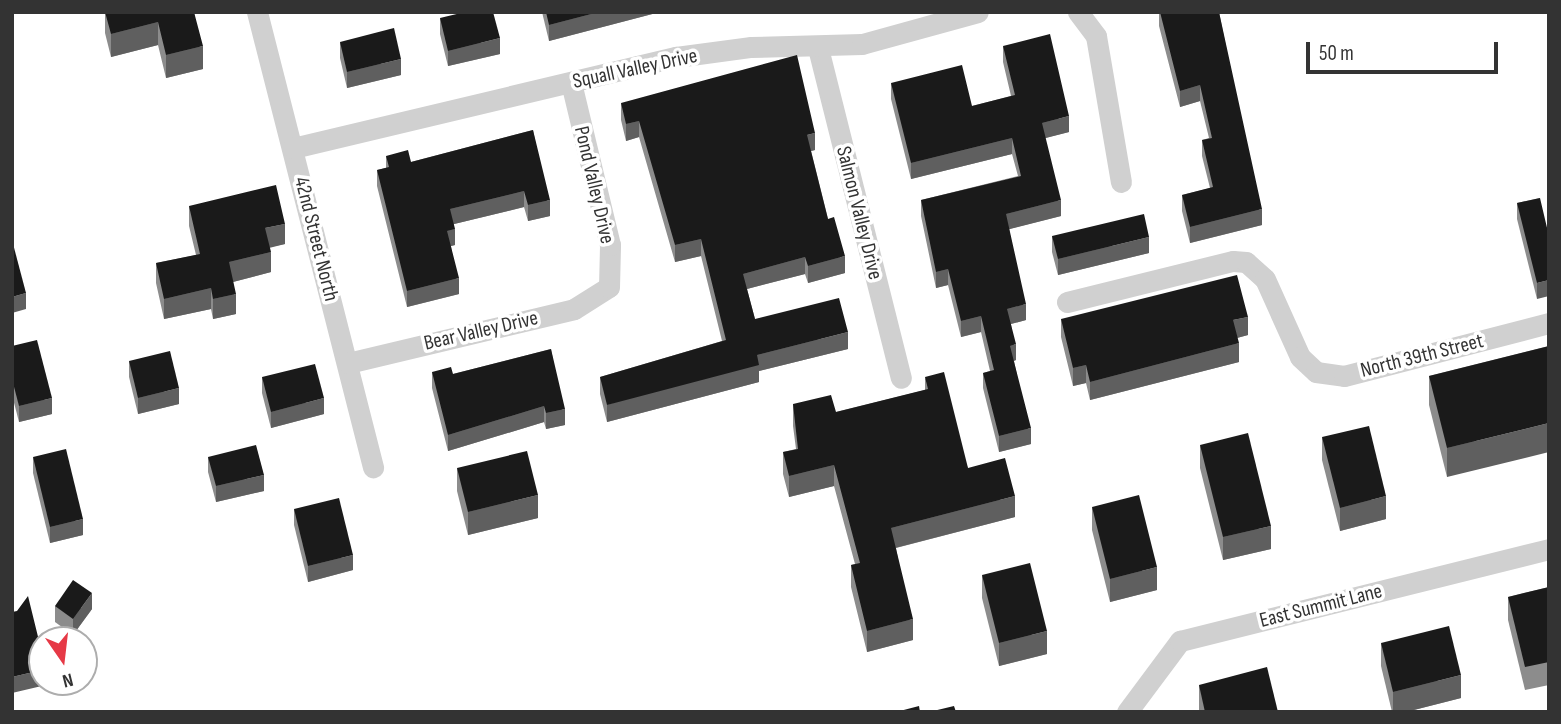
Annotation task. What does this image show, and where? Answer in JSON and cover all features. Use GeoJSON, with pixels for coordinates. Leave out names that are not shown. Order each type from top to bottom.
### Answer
{"type":"FeatureCollection","features":[{"type":"Feature","properties":{"kind":"street","name":"42nd Street North"},"geometry":{"type":"LineString","coordinates":[[257,12],[373,467]]}},
{"type":"Feature","properties":{"kind":"street","name":"Squall Valley Drive"},"geometry":{"type":"LineString","coordinates":[[293,148],[676,57],[739,48],[818,48],[862,44],[978,12]]}},
{"type":"Feature","properties":{"kind":"street"},"geometry":{"type":"LineString","coordinates":[[1078,12],[1096,36],[1121,182]]}},
{"type":"Feature","properties":{"kind":"street","name":"Salmon Valley Drive"},"geometry":{"type":"LineString","coordinates":[[818,48],[901,378]]}},
{"type":"Feature","properties":{"kind":"street","name":"Pond Valley Drive"},"geometry":{"type":"LineString","coordinates":[[570,83],[610,245],[609,287]]}},
{"type":"Feature","properties":{"kind":"street","name":"North 39th Street"},"geometry":{"type":"LineString","coordinates":[[1067,302],[1234,261],[1246,262],[1265,279],[1300,357],[1316,372],[1344,376],[1549,323]]}},
{"type":"Feature","properties":{"kind":"street","name":"Bear Valley Drive"},"geometry":{"type":"LineString","coordinates":[[348,363],[574,309],[609,287]]}},
{"type":"Feature","properties":{"kind":"street","name":"East Summit Lane"},"geometry":{"type":"LineString","coordinates":[[1127,712],[1180,641],[1549,548]]}},
{"type":"Feature","properties":{"kind":"building"},"geometry":{"type":"Polygon","coordinates":[[[105,12],[194,12],[203,46],[166,55],[158,22],[111,34],[105,12]]]}},
{"type":"Feature","properties":{"kind":"building"},"geometry":{"type":"Polygon","coordinates":[[[465,12],[493,12],[500,38],[448,51],[440,18],[465,12]]]}},
{"type":"Feature","properties":{"kind":"building"},"geometry":{"type":"Polygon","coordinates":[[[546,12],[599,12],[549,25],[546,12]]]}},
{"type":"Feature","properties":{"kind":"building"},"geometry":{"type":"Polygon","coordinates":[[[1160,12],[1219,12],[1262,209],[1190,227],[1182,195],[1213,187],[1202,140],[1212,138],[1200,85],[1180,91],[1160,12]]]}},
{"type":"Feature","properties":{"kind":"building"},"geometry":{"type":"Polygon","coordinates":[[[394,28],[401,59],[347,72],[340,42],[394,28]]]}},
{"type":"Feature","properties":{"kind":"building"},"geometry":{"type":"Polygon","coordinates":[[[1050,34],[1069,116],[1042,123],[1061,200],[1006,214],[1026,304],[1007,309],[1016,344],[1010,346],[1031,428],[999,436],[983,373],[994,370],[981,316],[961,321],[948,269],[936,272],[921,200],[1021,176],[1012,138],[911,163],[891,83],[962,65],[972,106],[1015,95],[1003,46],[1050,34]]]}},
{"type":"Feature","properties":{"kind":"building"},"geometry":{"type":"Polygon","coordinates":[[[797,55],[815,133],[807,135],[828,219],[834,217],[845,256],[808,266],[805,257],[743,274],[755,319],[839,298],[848,332],[757,355],[759,365],[607,405],[600,377],[726,340],[701,239],[675,245],[639,121],[626,124],[621,103],[797,55]]]}},
{"type":"Feature","properties":{"kind":"building"},"geometry":{"type":"Polygon","coordinates":[[[533,130],[550,200],[528,205],[524,191],[450,209],[455,229],[447,231],[459,278],[407,291],[377,170],[389,167],[386,156],[408,150],[411,162],[533,130]]]}},
{"type":"Feature","properties":{"kind":"building"},"geometry":{"type":"Polygon","coordinates":[[[276,185],[285,224],[265,228],[271,252],[229,262],[236,294],[213,299],[211,288],[164,299],[156,263],[200,254],[189,206],[276,185]]]}},
{"type":"Feature","properties":{"kind":"building"},"geometry":{"type":"Polygon","coordinates":[[[1540,198],[1549,232],[1549,280],[1537,283],[1517,203],[1540,198]]]}},
{"type":"Feature","properties":{"kind":"building"},"geometry":{"type":"Polygon","coordinates":[[[1144,214],[1149,237],[1058,259],[1052,236],[1144,214]]]}},
{"type":"Feature","properties":{"kind":"building"},"geometry":{"type":"Polygon","coordinates":[[[12,240],[26,293],[12,297],[12,240]]]}},
{"type":"Feature","properties":{"kind":"building"},"geometry":{"type":"Polygon","coordinates":[[[1237,275],[1248,317],[1233,320],[1239,343],[1090,382],[1086,365],[1073,368],[1061,319],[1237,275]]]}},
{"type":"Feature","properties":{"kind":"building"},"geometry":{"type":"Polygon","coordinates":[[[37,340],[52,398],[19,406],[12,379],[12,346],[37,340]]]}},
{"type":"Feature","properties":{"kind":"building"},"geometry":{"type":"Polygon","coordinates":[[[1549,346],[1549,423],[1447,448],[1429,376],[1549,346]]]}},
{"type":"Feature","properties":{"kind":"building"},"geometry":{"type":"Polygon","coordinates":[[[551,349],[565,409],[546,413],[544,406],[448,435],[432,372],[451,367],[453,374],[551,349]]]}},
{"type":"Feature","properties":{"kind":"building"},"geometry":{"type":"Polygon","coordinates":[[[170,351],[179,388],[138,398],[129,361],[170,351]]]}},
{"type":"Feature","properties":{"kind":"building"},"geometry":{"type":"Polygon","coordinates":[[[315,364],[324,398],[271,412],[262,377],[315,364]]]}},
{"type":"Feature","properties":{"kind":"building"},"geometry":{"type":"Polygon","coordinates":[[[944,372],[968,468],[1005,458],[1015,496],[891,528],[913,619],[867,631],[851,565],[860,563],[834,465],[789,476],[783,452],[798,449],[793,404],[831,395],[836,412],[928,389],[925,377],[944,372]]]}},
{"type":"Feature","properties":{"kind":"building"},"geometry":{"type":"Polygon","coordinates":[[[1369,426],[1386,496],[1340,508],[1322,437],[1369,426]]]}},
{"type":"Feature","properties":{"kind":"building"},"geometry":{"type":"Polygon","coordinates":[[[1248,433],[1271,526],[1223,537],[1200,445],[1248,433]]]}},
{"type":"Feature","properties":{"kind":"building"},"geometry":{"type":"Polygon","coordinates":[[[256,445],[264,475],[216,486],[208,457],[256,445]]]}},
{"type":"Feature","properties":{"kind":"building"},"geometry":{"type":"Polygon","coordinates":[[[66,449],[83,519],[50,527],[33,457],[66,449]]]}},
{"type":"Feature","properties":{"kind":"building"},"geometry":{"type":"Polygon","coordinates":[[[527,451],[538,495],[468,512],[457,468],[527,451]]]}},
{"type":"Feature","properties":{"kind":"building"},"geometry":{"type":"Polygon","coordinates":[[[1139,495],[1157,567],[1110,579],[1092,507],[1139,495]]]}},
{"type":"Feature","properties":{"kind":"building"},"geometry":{"type":"Polygon","coordinates":[[[339,498],[353,555],[308,566],[294,509],[339,498]]]}},
{"type":"Feature","properties":{"kind":"building"},"geometry":{"type":"Polygon","coordinates":[[[1030,563],[1047,631],[999,643],[982,575],[1030,563]]]}},
{"type":"Feature","properties":{"kind":"building"},"geometry":{"type":"Polygon","coordinates":[[[73,580],[92,593],[73,619],[55,606],[73,580]]]}},
{"type":"Feature","properties":{"kind":"building"},"geometry":{"type":"Polygon","coordinates":[[[1549,587],[1549,662],[1525,667],[1508,597],[1549,587]]]}},
{"type":"Feature","properties":{"kind":"building"},"geometry":{"type":"Polygon","coordinates":[[[28,596],[35,626],[28,626],[28,673],[12,677],[12,612],[17,611],[28,596]]]}},
{"type":"Feature","properties":{"kind":"building"},"geometry":{"type":"Polygon","coordinates":[[[1449,626],[1461,675],[1393,692],[1381,643],[1449,626]]]}},
{"type":"Feature","properties":{"kind":"building"},"geometry":{"type":"Polygon","coordinates":[[[1267,667],[1278,712],[1205,712],[1199,685],[1267,667]]]}},
{"type":"Feature","properties":{"kind":"building"},"geometry":{"type":"Polygon","coordinates":[[[919,706],[920,712],[896,712],[919,706]]]}},
{"type":"Feature","properties":{"kind":"building"},"geometry":{"type":"Polygon","coordinates":[[[954,706],[956,712],[929,712],[954,706]]]}}]}
